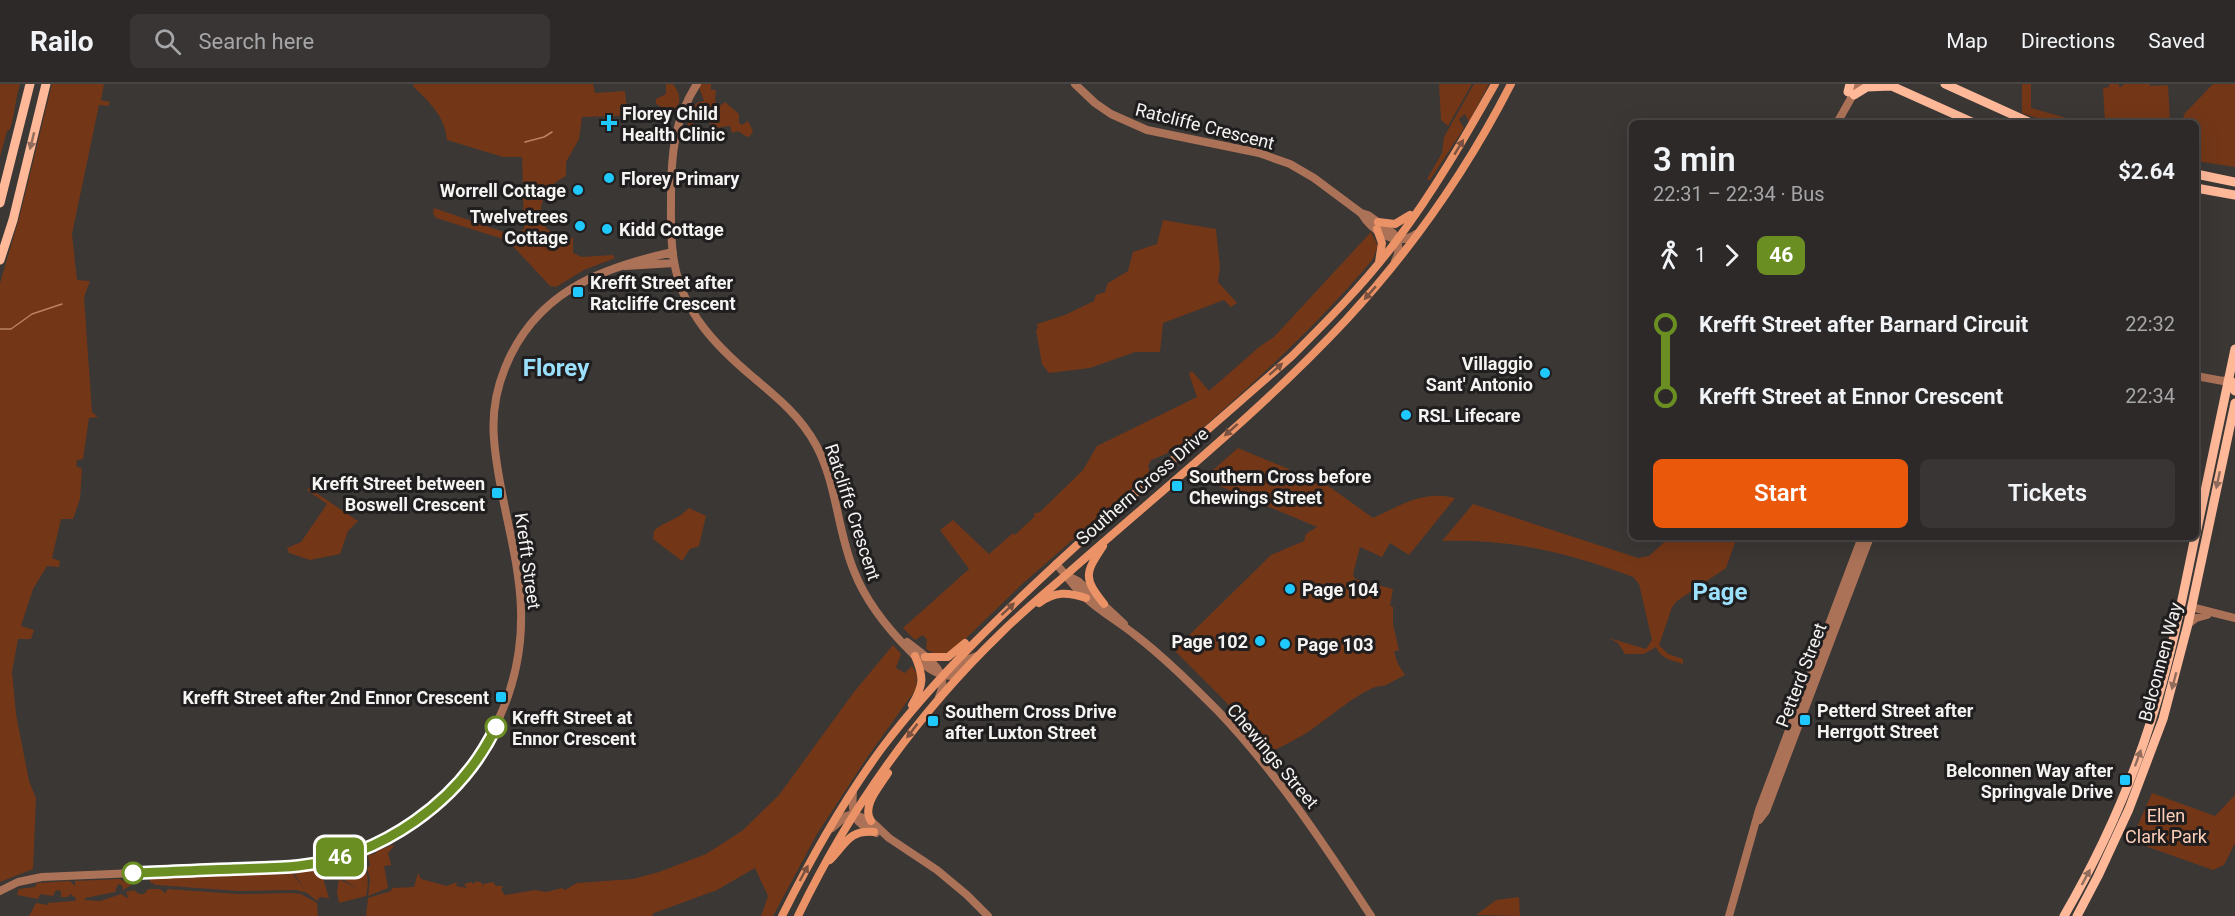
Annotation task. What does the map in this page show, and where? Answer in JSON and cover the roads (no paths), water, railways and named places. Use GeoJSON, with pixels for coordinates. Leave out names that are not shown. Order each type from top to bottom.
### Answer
{"type":"FeatureCollection","features":[{"type":"Feature","properties":{"kind":"main road"},"geometry":{"type":"LineString","coordinates":[[0,203],[30,84]]}},
{"type":"Feature","properties":{"kind":"main road"},"geometry":{"type":"LineString","coordinates":[[0,261],[13,220],[46,84]]}},
{"type":"Feature","properties":{"kind":"main road","name":"Southern Cross Drive"},"geometry":{"type":"LineString","coordinates":[[782,916],[827,832],[853,791],[892,736],[942,676],[983,632],[1056,564],[1178,454],[1292,356],[1324,324],[1397,240],[1460,146],[1495,84]]}},
{"type":"Feature","properties":{"kind":"main road","name":"Southern Cross Drive"},"geometry":{"type":"LineString","coordinates":[[798,916],[853,814],[892,758],[938,700],[1014,621],[1200,458],[1301,366],[1346,320],[1420,231],[1472,155],[1512,84]]}},
{"type":"Feature","properties":{"kind":"main road"},"geometry":{"type":"LineString","coordinates":[[1945,84],[2022,120]]}},
{"type":"Feature","properties":{"kind":"main road"},"geometry":{"type":"LineString","coordinates":[[1851,89],[1889,85],[1967,120]]}},
{"type":"Feature","properties":{"kind":"main road"},"geometry":{"type":"LineString","coordinates":[[2199,173],[2235,180]]}},
{"type":"Feature","properties":{"kind":"main road"},"geometry":{"type":"LineString","coordinates":[[2199,189],[2234,196]]}},
{"type":"Feature","properties":{"kind":"main road"},"geometry":{"type":"LineString","coordinates":[[1379,262],[1382,243],[1377,225],[1402,222],[1429,193]]}},
{"type":"Feature","properties":{"kind":"main road","name":"Belconnen Way"},"geometry":{"type":"LineString","coordinates":[[2199,522],[2232,377],[2235,349]]}},
{"type":"Feature","properties":{"kind":"main road"},"geometry":{"type":"LineString","coordinates":[[2232,377],[2235,392]]}},
{"type":"Feature","properties":{"kind":"main road","name":"Belconnen Way"},"geometry":{"type":"LineString","coordinates":[[2077,916],[2118,836],[2163,719],[2188,624],[2235,403]]}},
{"type":"Feature","properties":{"kind":"main road"},"geometry":{"type":"LineString","coordinates":[[1104,604],[1091,588],[1088,574],[1092,562],[1112,534]]}},
{"type":"Feature","properties":{"kind":"main road","name":"Belconnen Way"},"geometry":{"type":"LineString","coordinates":[[2064,916],[2107,835],[2149,727],[2175,633],[2195,540]]}},
{"type":"Feature","properties":{"kind":"main road"},"geometry":{"type":"LineString","coordinates":[[2175,633],[2184,612],[2191,609],[2187,602],[2186,580]]}},
{"type":"Feature","properties":{"kind":"main road"},"geometry":{"type":"LineString","coordinates":[[1014,621],[1044,599],[1055,594],[1070,593],[1086,598]]}},
{"type":"Feature","properties":{"kind":"main road"},"geometry":{"type":"LineString","coordinates":[[892,736],[910,710],[922,684],[923,675],[916,652],[948,657],[976,632],[983,632]]}},
{"type":"Feature","properties":{"kind":"main road"},"geometry":{"type":"LineString","coordinates":[[871,821],[868,815],[869,807],[890,769],[892,758]]}},
{"type":"Feature","properties":{"kind":"main road"},"geometry":{"type":"LineString","coordinates":[[822,869],[850,836],[864,831],[874,832]]}},
{"type":"Feature","properties":{"kind":"main road"},"geometry":{"type":"LineString","coordinates":[[2100,849],[2109,854]]}},
{"type":"Feature","properties":{"kind":"street","name":"Ratcliffe Crescent"},"geometry":{"type":"LineString","coordinates":[[1075,84],[1111,114],[1147,130],[1259,153],[1290,164],[1314,178],[1377,225],[1393,233],[1397,240]]}},
{"type":"Feature","properties":{"kind":"street"},"geometry":{"type":"LineString","coordinates":[[1838,120],[1851,89],[1859,84]]}},
{"type":"Feature","properties":{"kind":"street","name":"Ratcliffe Crescent"},"geometry":{"type":"LineString","coordinates":[[695,87],[679,119],[671,157],[674,263],[684,295],[692,312],[709,336],[784,404],[814,441],[826,467],[853,570],[874,609],[898,636],[938,668],[942,676]]}},
{"type":"Feature","properties":{"kind":"street"},"geometry":{"type":"LineString","coordinates":[[1389,270],[1398,256],[1397,240],[1406,240],[1420,231]]}},
{"type":"Feature","properties":{"kind":"street","name":"Krefft Street"},"geometry":{"type":"LineString","coordinates":[[0,891],[27,879],[42,877],[299,866],[366,848],[399,832],[417,820],[454,787],[476,762],[494,730],[507,702],[518,658],[521,608],[517,570],[494,440],[494,411],[501,379],[512,353],[529,326],[561,294],[603,272],[636,260],[673,252]]}},
{"type":"Feature","properties":{"kind":"street","name":"Krefft Street"},"geometry":{"type":"LineString","coordinates":[[623,266],[674,263]]}},
{"type":"Feature","properties":{"kind":"street"},"geometry":{"type":"LineString","coordinates":[[2199,376],[2232,377]]}},
{"type":"Feature","properties":{"kind":"street","name":"Petterd Street"},"geometry":{"type":"LineString","coordinates":[[1729,916],[1734,891],[1759,810],[1861,540]]}},
{"type":"Feature","properties":{"kind":"street","name":"Petterd Street"},"geometry":{"type":"LineString","coordinates":[[1757,822],[1766,811],[1869,540]]}},
{"type":"Feature","properties":{"kind":"street","name":"Chewings Street"},"geometry":{"type":"LineString","coordinates":[[1056,564],[1086,598],[1132,632]]}},
{"type":"Feature","properties":{"kind":"street","name":"Chewings Street"},"geometry":{"type":"LineString","coordinates":[[1066,575],[1073,578],[1104,604],[1218,711],[1312,826],[1371,916]]}},
{"type":"Feature","properties":{"kind":"street"},"geometry":{"type":"LineString","coordinates":[[2195,589],[2198,601],[2207,613]]}},
{"type":"Feature","properties":{"kind":"street"},"geometry":{"type":"LineString","coordinates":[[2191,609],[2223,619],[2235,618]]}},
{"type":"Feature","properties":{"kind":"street"},"geometry":{"type":"LineString","coordinates":[[2188,624],[2207,613]]}},
{"type":"Feature","properties":{"kind":"street"},"geometry":{"type":"LineString","coordinates":[[938,700],[943,690],[942,676],[952,676],[969,660],[979,655]]}},
{"type":"Feature","properties":{"kind":"street"},"geometry":{"type":"LineString","coordinates":[[853,791],[851,808],[858,822],[889,838]]}},
{"type":"Feature","properties":{"kind":"street"},"geometry":{"type":"LineString","coordinates":[[827,832],[846,816],[853,814],[871,821],[889,838],[937,870],[988,916]]}},
{"type":"Feature","properties":{"kind":"waterway"},"geometry":{"type":"LineString","coordinates":[[525,142],[544,137],[552,132]]}},
{"type":"Feature","properties":{"kind":"waterway"},"geometry":{"type":"LineString","coordinates":[[0,329],[11,329],[32,314],[62,304]]}},
{"type":"Feature","properties":{"kind":"place","name":"Florey Child Health Clinic"},"geometry":{"type":"Point","coordinates":[609,123]}},
{"type":"Feature","properties":{"kind":"place","name":"Florey Primary"},"geometry":{"type":"Point","coordinates":[609,178]}},
{"type":"Feature","properties":{"kind":"place","name":"Worrell Cottage"},"geometry":{"type":"Point","coordinates":[578,190]}},
{"type":"Feature","properties":{"kind":"place","name":"Twelvetrees Cottage"},"geometry":{"type":"Point","coordinates":[580,226]}},
{"type":"Feature","properties":{"kind":"place","name":"Kidd Cottage"},"geometry":{"type":"Point","coordinates":[607,229]}},
{"type":"Feature","properties":{"kind":"place","name":"Krefft Street after Ratcliffe Crescent"},"geometry":{"type":"Point","coordinates":[578,292]}},
{"type":"Feature","properties":{"kind":"place","name":"Villaggio Sant' Antonio"},"geometry":{"type":"Point","coordinates":[1545,373]}},
{"type":"Feature","properties":{"kind":"place","name":"RSL Lifecare"},"geometry":{"type":"Point","coordinates":[1406,415]}},
{"type":"Feature","properties":{"kind":"place","name":"Southern Cross before Chewings Street"},"geometry":{"type":"Point","coordinates":[1177,486]}},
{"type":"Feature","properties":{"kind":"place","name":"Krefft Street between Boswell Crescent"},"geometry":{"type":"Point","coordinates":[497,493]}},
{"type":"Feature","properties":{"kind":"place","name":"Page 104"},"geometry":{"type":"Point","coordinates":[1290,589]}},
{"type":"Feature","properties":{"kind":"place","name":"Page 102"},"geometry":{"type":"Point","coordinates":[1260,641]}},
{"type":"Feature","properties":{"kind":"place","name":"Page 103"},"geometry":{"type":"Point","coordinates":[1285,644]}},
{"type":"Feature","properties":{"kind":"place","name":"Krefft Street after 2nd Ennor Crescent"},"geometry":{"type":"Point","coordinates":[501,697]}},
{"type":"Feature","properties":{"kind":"place","name":"Petterd Street after Herrgott Street"},"geometry":{"type":"Point","coordinates":[1805,720]}},
{"type":"Feature","properties":{"kind":"place","name":"Southern Cross Drive after Luxton Street"},"geometry":{"type":"Point","coordinates":[933,721]}},
{"type":"Feature","properties":{"kind":"place","name":"Krefft Street at Ennor Crescent"},"geometry":{"type":"Point","coordinates":[496,727]}},
{"type":"Feature","properties":{"kind":"place","name":"Belconnen Way after Springvale Drive"},"geometry":{"type":"Point","coordinates":[2125,780]}},
{"type":"Feature","properties":{"kind":"district","name":"Florey"},"geometry":{"type":"Point","coordinates":[556,368]}},
{"type":"Feature","properties":{"kind":"district","name":"Page"},"geometry":{"type":"Point","coordinates":[1720,592]}},
{"type":"Feature","properties":{"kind":"park label","name":"Ellen Clark Park"},"geometry":{"type":"Point","coordinates":[2166,825]}}]}
